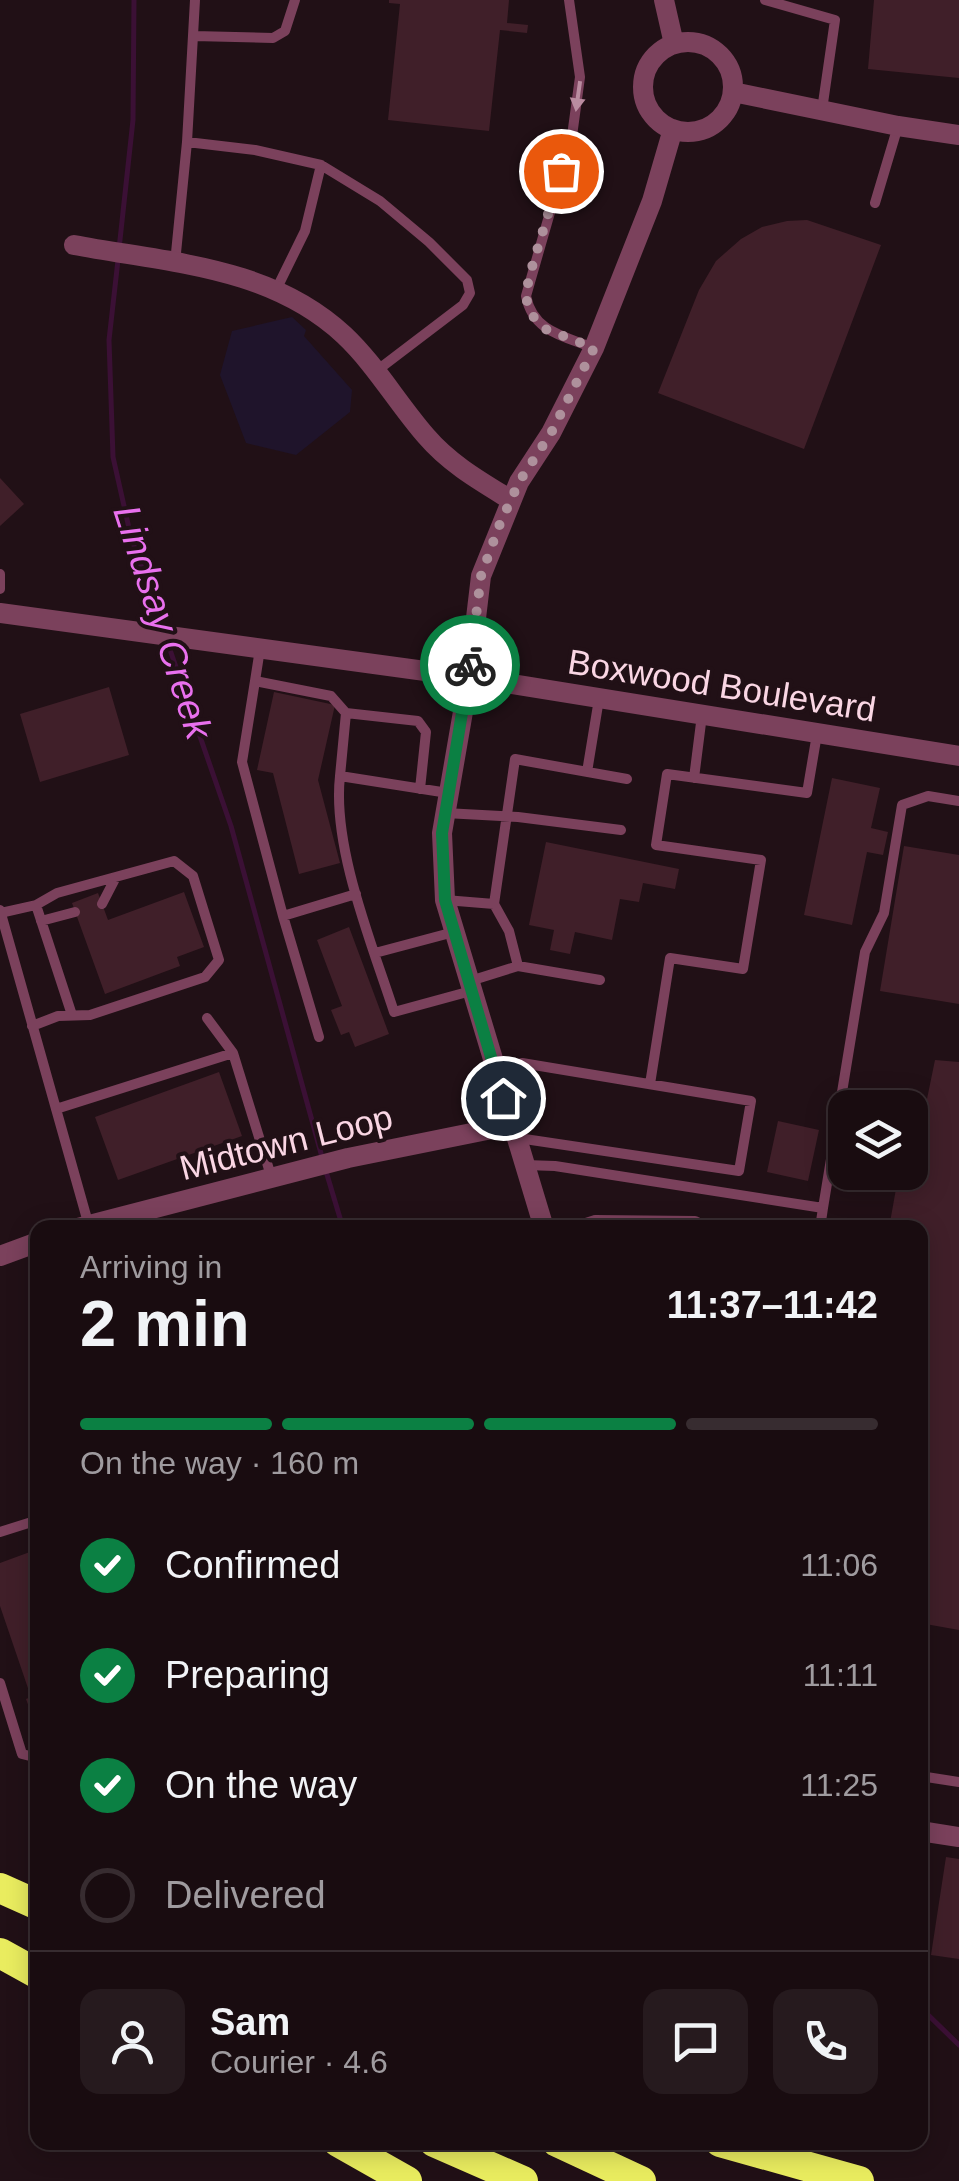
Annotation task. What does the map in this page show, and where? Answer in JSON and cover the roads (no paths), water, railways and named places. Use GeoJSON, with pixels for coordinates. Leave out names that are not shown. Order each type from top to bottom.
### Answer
{"type":"FeatureCollection","features":[{"type":"Feature","properties":{"kind":"highway"},"geometry":{"type":"LineString","coordinates":[[0,1887],[30,1899]]}},
{"type":"Feature","properties":{"kind":"highway"},"geometry":{"type":"LineString","coordinates":[[0,1943],[30,1956]]}},
{"type":"Feature","properties":{"kind":"highway"},"geometry":{"type":"LineString","coordinates":[[0,1953],[30,1970]]}},
{"type":"Feature","properties":{"kind":"highway"},"geometry":{"type":"LineString","coordinates":[[352,2150],[407,2181]]}},
{"type":"Feature","properties":{"kind":"highway"},"geometry":{"type":"LineString","coordinates":[[452,2150],[523,2181]]}},
{"type":"Feature","properties":{"kind":"highway"},"geometry":{"type":"LineString","coordinates":[[574,2150],[641,2181]]}},
{"type":"Feature","properties":{"kind":"highway"},"geometry":{"type":"LineString","coordinates":[[749,2150],[859,2181]]}},
{"type":"Feature","properties":{"kind":"street"},"geometry":{"type":"LineString","coordinates":[[664,0],[674,44]]}},
{"type":"Feature","properties":{"kind":"street"},"geometry":{"type":"LineString","coordinates":[[674,44],[704,44],[726,63],[732,77],[732,92],[729,105],[711,125],[686,132],[673,129],[651,112],[643,86],[652,60],[674,44]]}},
{"type":"Feature","properties":{"kind":"street"},"geometry":{"type":"LineString","coordinates":[[732,92],[959,135]]}},
{"type":"Feature","properties":{"kind":"street"},"geometry":{"type":"LineString","coordinates":[[541,1220],[445,900],[442,833],[469,677],[481,576],[511,500],[594,348],[652,201],[673,129]]}},
{"type":"Feature","properties":{"kind":"street"},"geometry":{"type":"LineString","coordinates":[[74,245],[240,275],[299,300],[346,336],[429,439],[460,470],[511,500]]}},
{"type":"Feature","properties":{"kind":"street","name":"Boxwood Boulevard"},"geometry":{"type":"LineString","coordinates":[[0,613],[469,677],[959,756]]}},
{"type":"Feature","properties":{"kind":"street","name":"Midtown Loop"},"geometry":{"type":"LineString","coordinates":[[109,1220],[348,1158],[513,1132]]}},
{"type":"Feature","properties":{"kind":"street"},"geometry":{"type":"LineString","coordinates":[[0,1256],[30,1245]]}},
{"type":"Feature","properties":{"kind":"street"},"geometry":{"type":"LineString","coordinates":[[928,1832],[959,1837]]}},
{"type":"Feature","properties":{"kind":"lane"},"geometry":{"type":"LineString","coordinates":[[175,264],[187,142],[194,0]]}},
{"type":"Feature","properties":{"kind":"lane"},"geometry":{"type":"LineString","coordinates":[[194,36],[272,38],[285,30],[295,0]]}},
{"type":"Feature","properties":{"kind":"lane"},"geometry":{"type":"LineString","coordinates":[[569,0],[580,77],[572,136],[526,296],[529,312],[545,329],[594,348]]}},
{"type":"Feature","properties":{"kind":"lane"},"geometry":{"type":"LineString","coordinates":[[766,0],[835,20],[822,110]]}},
{"type":"Feature","properties":{"kind":"lane"},"geometry":{"type":"LineString","coordinates":[[875,204],[898,126]]}},
{"type":"Feature","properties":{"kind":"lane"},"geometry":{"type":"LineString","coordinates":[[187,142],[255,150],[321,165],[380,202],[467,280],[470,292],[464,305],[374,372]]}},
{"type":"Feature","properties":{"kind":"lane"},"geometry":{"type":"LineString","coordinates":[[276,290],[306,231],[321,165]]}},
{"type":"Feature","properties":{"kind":"lane"},"geometry":{"type":"LineString","coordinates":[[0,574],[0,589]]}},
{"type":"Feature","properties":{"kind":"lane"},"geometry":{"type":"LineString","coordinates":[[260,648],[242,762],[318,1037]]}},
{"type":"Feature","properties":{"kind":"lane"},"geometry":{"type":"LineString","coordinates":[[256,680],[331,696],[346,713],[418,721],[426,732],[420,788]]}},
{"type":"Feature","properties":{"kind":"lane"},"geometry":{"type":"LineString","coordinates":[[587,772],[599,698]]}},
{"type":"Feature","properties":{"kind":"lane"},"geometry":{"type":"LineString","coordinates":[[346,713],[336,806],[356,894],[394,1012],[518,966],[600,980]]}},
{"type":"Feature","properties":{"kind":"lane"},"geometry":{"type":"LineString","coordinates":[[694,778],[702,714]]}},
{"type":"Feature","properties":{"kind":"lane"},"geometry":{"type":"LineString","coordinates":[[650,1084],[670,958],[744,969],[761,860],[656,845],[666,774],[807,792],[818,733]]}},
{"type":"Feature","properties":{"kind":"lane"},"geometry":{"type":"LineString","coordinates":[[518,966],[509,931],[494,904],[514,759],[628,779]]}},
{"type":"Feature","properties":{"kind":"lane"},"geometry":{"type":"LineString","coordinates":[[340,776],[420,788],[446,803],[504,818],[621,830]]}},
{"type":"Feature","properties":{"kind":"lane"},"geometry":{"type":"LineString","coordinates":[[822,1220],[865,952],[884,913],[902,805],[928,796],[959,800]]}},
{"type":"Feature","properties":{"kind":"lane"},"geometry":{"type":"LineString","coordinates":[[32,1026],[72,1015],[90,1015],[204,977],[219,960],[193,876],[174,861],[58,893],[36,905],[0,911],[84,1220]]}},
{"type":"Feature","properties":{"kind":"lane"},"geometry":{"type":"LineString","coordinates":[[102,904],[116,877]]}},
{"type":"Feature","properties":{"kind":"lane"},"geometry":{"type":"LineString","coordinates":[[284,916],[356,894]]}},
{"type":"Feature","properties":{"kind":"lane"},"geometry":{"type":"LineString","coordinates":[[445,900],[494,904]]}},
{"type":"Feature","properties":{"kind":"lane"},"geometry":{"type":"LineString","coordinates":[[36,905],[72,1015]]}},
{"type":"Feature","properties":{"kind":"lane"},"geometry":{"type":"LineString","coordinates":[[41,921],[75,912]]}},
{"type":"Feature","properties":{"kind":"lane"},"geometry":{"type":"LineString","coordinates":[[375,954],[454,932]]}},
{"type":"Feature","properties":{"kind":"lane"},"geometry":{"type":"LineString","coordinates":[[207,1018],[233,1053],[272,1179]]}},
{"type":"Feature","properties":{"kind":"lane"},"geometry":{"type":"LineString","coordinates":[[56,1110],[233,1053]]}},
{"type":"Feature","properties":{"kind":"lane"},"geometry":{"type":"LineString","coordinates":[[495,1072],[522,1063],[751,1102],[738,1171],[513,1132]]}},
{"type":"Feature","properties":{"kind":"lane"},"geometry":{"type":"LineString","coordinates":[[524,1165],[555,1166],[824,1208]]}},
{"type":"Feature","properties":{"kind":"lane"},"geometry":{"type":"LineString","coordinates":[[0,1532],[30,1523]]}},
{"type":"Feature","properties":{"kind":"lane"},"geometry":{"type":"LineString","coordinates":[[0,1683],[22,1754],[30,1756]]}},
{"type":"Feature","properties":{"kind":"lane"},"geometry":{"type":"LineString","coordinates":[[928,1777],[959,1782]]}},
{"type":"Feature","properties":{"kind":"waterway","name":"Lindsay Creek"},"geometry":{"type":"LineString","coordinates":[[119,249],[133,120],[134,0]]}},
{"type":"Feature","properties":{"kind":"waterway","name":"Lindsay Creek"},"geometry":{"type":"LineString","coordinates":[[118,260],[109,340],[113,457],[131,537],[164,631]]}},
{"type":"Feature","properties":{"kind":"waterway","name":"Lindsay Creek"},"geometry":{"type":"LineString","coordinates":[[167,641],[231,826],[322,1157]]}},
{"type":"Feature","properties":{"kind":"waterway","name":"Lindsay Creek"},"geometry":{"type":"LineString","coordinates":[[325,1168],[341,1220]]}},
{"type":"Feature","properties":{"kind":"waterway","name":"Lindsay Creek"},"geometry":{"type":"LineString","coordinates":[[928,2015],[959,2045]]}}]}
